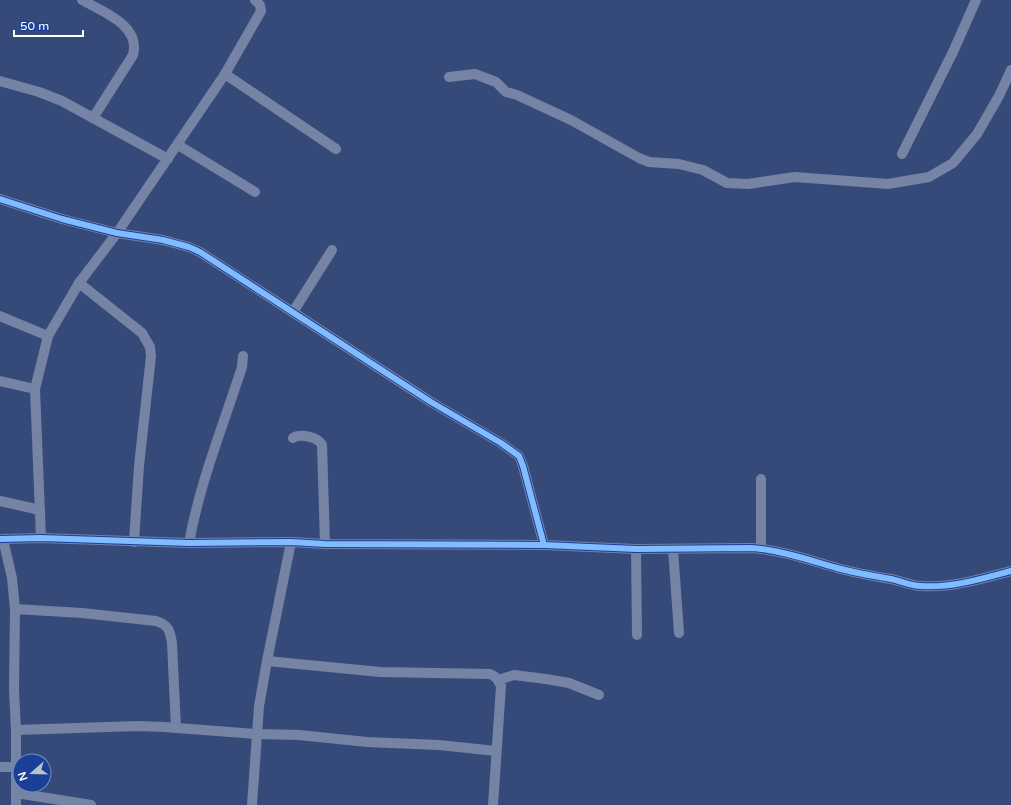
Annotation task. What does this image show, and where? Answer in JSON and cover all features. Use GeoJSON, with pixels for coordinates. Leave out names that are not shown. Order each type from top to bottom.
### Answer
{"type":"FeatureCollection","features":[{"type":"Feature","properties":{"kind":"street"},"geometry":{"type":"LineString","coordinates":[[82,0],[121,22],[132,35],[136,47],[133,55],[93,118]]}},
{"type":"Feature","properties":{"kind":"street"},"geometry":{"type":"LineString","coordinates":[[41,538],[35,389],[48,336],[79,283],[117,233],[225,74],[261,11],[260,5],[255,0]]}},
{"type":"Feature","properties":{"kind":"street"},"geometry":{"type":"LineString","coordinates":[[902,154],[953,52],[976,0]]}},
{"type":"Feature","properties":{"kind":"street"},"geometry":{"type":"LineString","coordinates":[[449,77],[475,74],[496,82],[506,92],[517,95],[571,120],[639,158],[649,162],[678,164],[703,170],[727,182],[748,184],[795,177],[888,184],[929,177],[953,163],[977,134],[999,96],[1011,70]]}},
{"type":"Feature","properties":{"kind":"street"},"geometry":{"type":"LineString","coordinates":[[225,74],[336,149]]}},
{"type":"Feature","properties":{"kind":"street"},"geometry":{"type":"LineString","coordinates":[[0,81],[39,92],[62,101],[168,159]]}},
{"type":"Feature","properties":{"kind":"street"},"geometry":{"type":"LineString","coordinates":[[178,144],[255,192]]}},
{"type":"Feature","properties":{"kind":"street"},"geometry":{"type":"LineString","coordinates":[[0,199],[62,219],[117,233],[163,240],[184,245],[200,252],[431,402],[501,443],[518,456],[528,479],[544,545]]}},
{"type":"Feature","properties":{"kind":"street"},"geometry":{"type":"LineString","coordinates":[[293,312],[332,250]]}},
{"type":"Feature","properties":{"kind":"street"},"geometry":{"type":"LineString","coordinates":[[79,283],[142,333],[150,347],[151,356],[138,466],[134,542]]}},
{"type":"Feature","properties":{"kind":"street"},"geometry":{"type":"LineString","coordinates":[[0,316],[48,336]]}},
{"type":"Feature","properties":{"kind":"street"},"geometry":{"type":"LineString","coordinates":[[189,544],[195,510],[206,472],[242,367],[243,356]]}},
{"type":"Feature","properties":{"kind":"street"},"geometry":{"type":"LineString","coordinates":[[0,381],[35,389]]}},
{"type":"Feature","properties":{"kind":"street"},"geometry":{"type":"LineString","coordinates":[[293,438],[301,435],[318,440],[322,445],[325,544]]}},
{"type":"Feature","properties":{"kind":"street"},"geometry":{"type":"LineString","coordinates":[[761,479],[761,549]]}},
{"type":"Feature","properties":{"kind":"street"},"geometry":{"type":"LineString","coordinates":[[0,501],[40,510]]}},
{"type":"Feature","properties":{"kind":"street"},"geometry":{"type":"LineString","coordinates":[[16,753],[14,690],[15,609],[12,578],[1,539],[41,538],[189,544],[291,542],[325,544],[544,545],[636,549],[761,549],[801,557],[838,569],[898,580],[919,586],[942,587],[1011,572]]}},
{"type":"Feature","properties":{"kind":"street"},"geometry":{"type":"LineString","coordinates":[[252,805],[259,706],[291,542]]}},
{"type":"Feature","properties":{"kind":"street"},"geometry":{"type":"LineString","coordinates":[[636,549],[637,635]]}},
{"type":"Feature","properties":{"kind":"street"},"geometry":{"type":"LineString","coordinates":[[673,549],[679,633]]}},
{"type":"Feature","properties":{"kind":"street"},"geometry":{"type":"LineString","coordinates":[[15,609],[82,613],[156,621],[164,624],[170,634],[172,643],[176,728]]}},
{"type":"Feature","properties":{"kind":"street"},"geometry":{"type":"LineString","coordinates":[[267,661],[380,672],[490,674],[494,676],[501,686],[492,805]]}},
{"type":"Feature","properties":{"kind":"street"},"geometry":{"type":"LineString","coordinates":[[498,680],[514,675],[546,679],[569,683],[599,695]]}},
{"type":"Feature","properties":{"kind":"street"},"geometry":{"type":"LineString","coordinates":[[16,730],[138,726],[257,734],[299,735],[360,741],[439,745],[496,751]]}},
{"type":"Feature","properties":{"kind":"street"},"geometry":{"type":"LineString","coordinates":[[0,767],[12,767]]}},
{"type":"Feature","properties":{"kind":"street"},"geometry":{"type":"LineString","coordinates":[[16,805],[16,793],[91,805]]}},
{"type":"Feature","properties":{"kind":"cycle path"},"geometry":{"type":"LineString","coordinates":[[0,199],[62,219],[117,233],[163,240],[189,247],[200,252],[431,402],[501,443],[519,456],[544,545]]}},
{"type":"Feature","properties":{"kind":"cycle path"},"geometry":{"type":"LineString","coordinates":[[0,539],[41,538],[189,543],[291,542],[325,544],[544,545],[636,549],[751,548],[784,553],[844,570],[921,586],[944,586],[978,580],[1011,571]]}}]}
